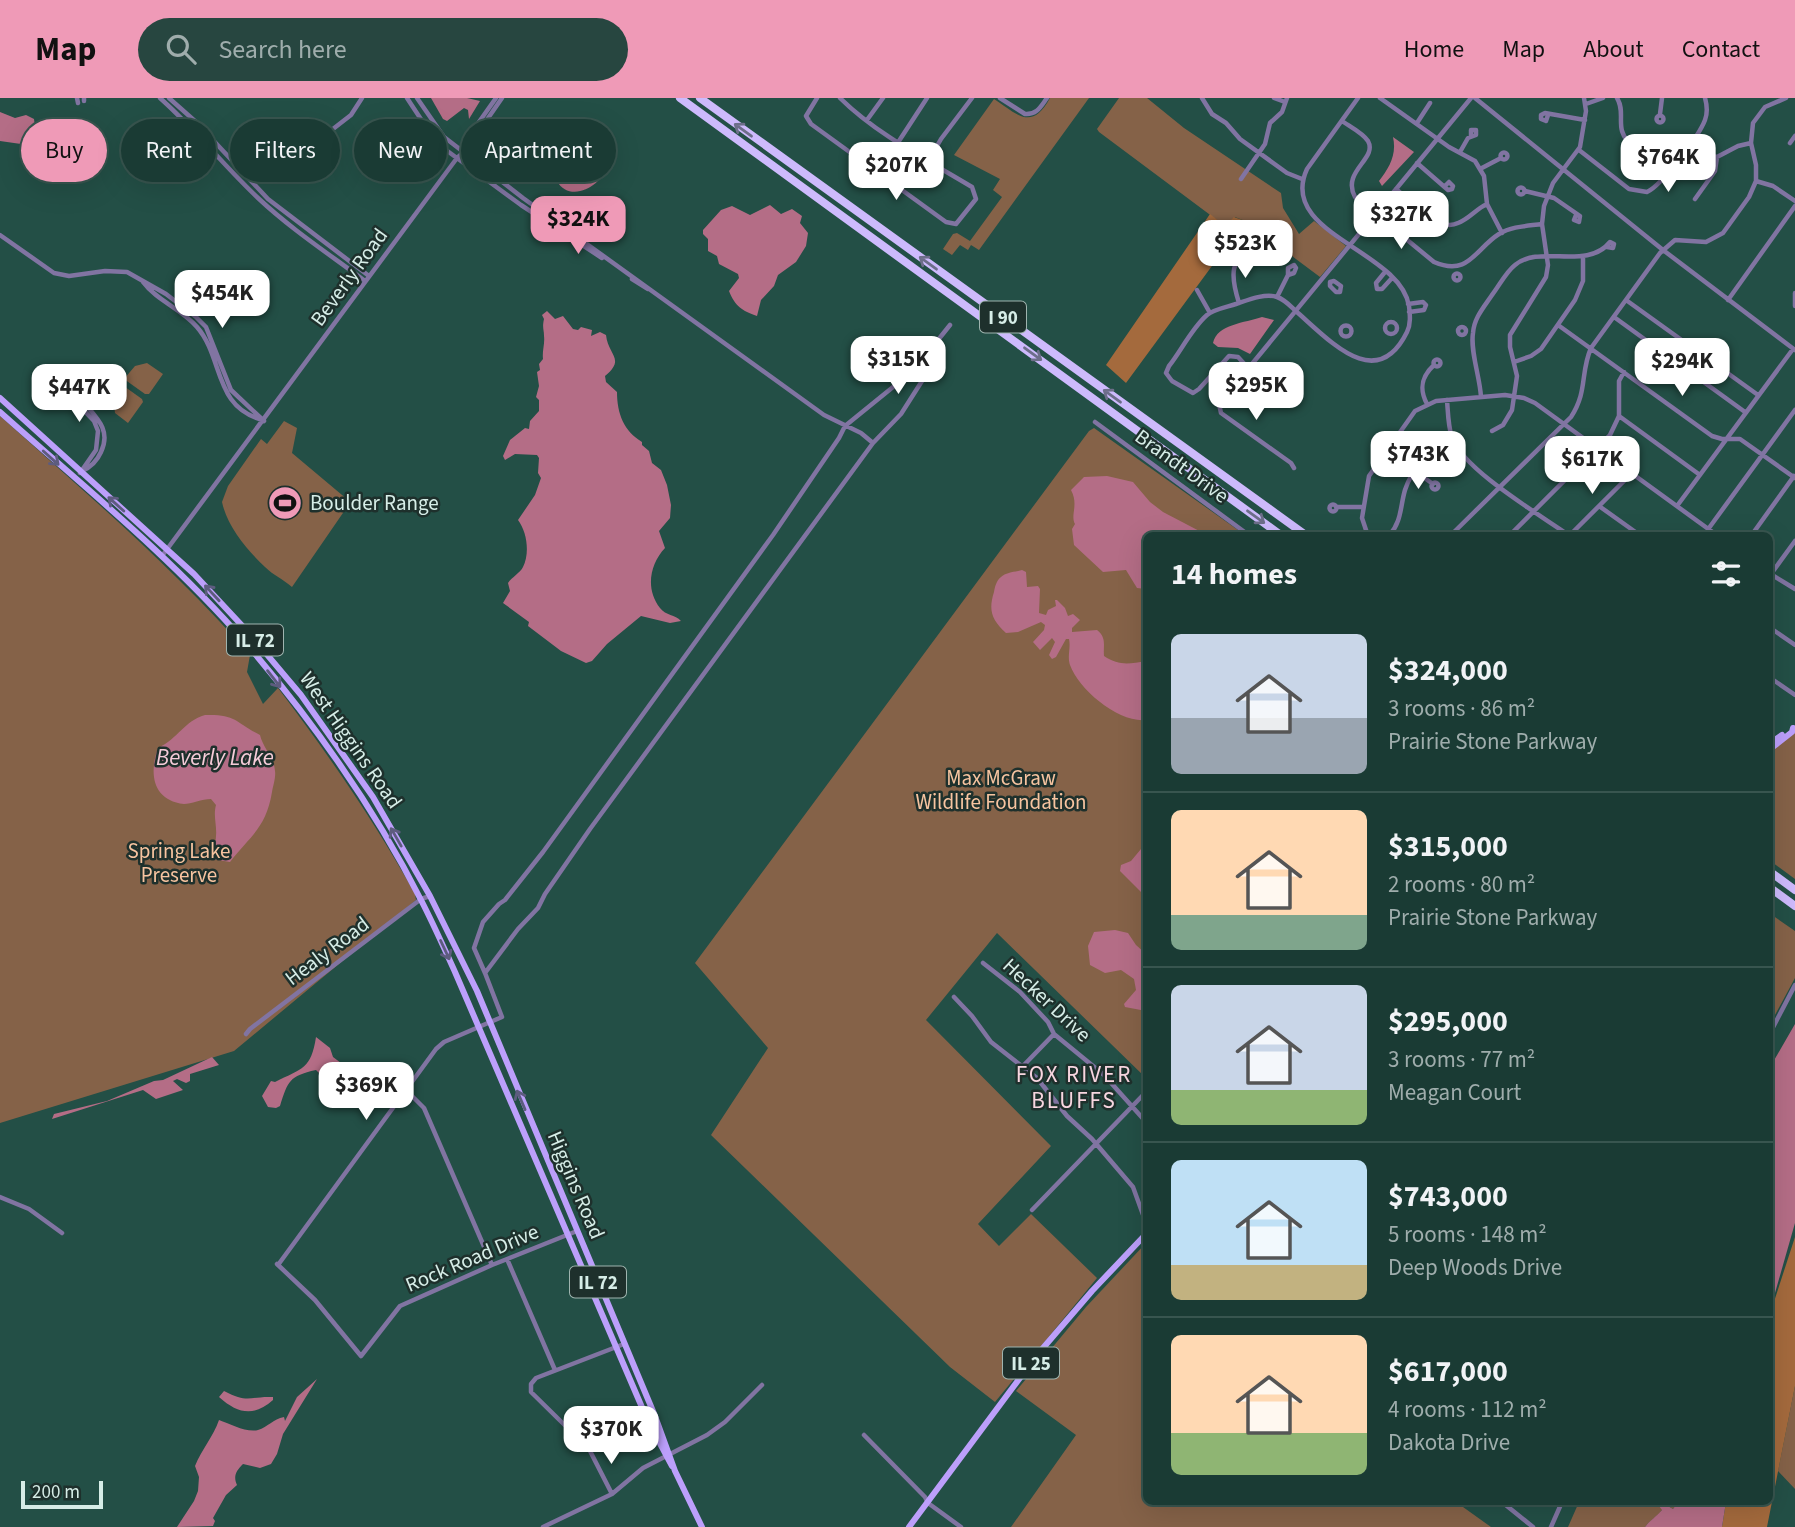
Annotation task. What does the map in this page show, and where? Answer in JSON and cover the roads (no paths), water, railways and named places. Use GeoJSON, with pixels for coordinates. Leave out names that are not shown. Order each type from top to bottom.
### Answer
{"type":"FeatureCollection","features":[{"type":"Feature","properties":{"kind":"highway","name":"I 90"},"geometry":{"type":"LineString","coordinates":[[680,98],[1277,532]]}},
{"type":"Feature","properties":{"kind":"highway","name":"I 90"},"geometry":{"type":"LineString","coordinates":[[700,98],[1301,532]]}},
{"type":"Feature","properties":{"kind":"highway"},"geometry":{"type":"LineString","coordinates":[[1773,874],[1795,890]]}},
{"type":"Feature","properties":{"kind":"highway"},"geometry":{"type":"LineString","coordinates":[[1773,890],[1795,906]]}},
{"type":"Feature","properties":{"kind":"main road","name":"West Higgins Road"},"geometry":{"type":"LineString","coordinates":[[0,398],[194,574],[301,695],[373,797],[430,896],[477,991]]}},
{"type":"Feature","properties":{"kind":"main road","name":"West Higgins Road"},"geometry":{"type":"LineString","coordinates":[[0,412],[162,556],[244,641],[326,746],[363,800],[421,899],[467,1001]]}},
{"type":"Feature","properties":{"kind":"main road"},"geometry":{"type":"LineString","coordinates":[[1773,741],[1794,728]]}},
{"type":"Feature","properties":{"kind":"main road"},"geometry":{"type":"LineString","coordinates":[[1773,747],[1794,728]]}},
{"type":"Feature","properties":{"kind":"main road","name":"Higgins Road"},"geometry":{"type":"LineString","coordinates":[[477,991],[624,1344],[667,1455]]}},
{"type":"Feature","properties":{"kind":"main road","name":"Higgins Road"},"geometry":{"type":"LineString","coordinates":[[467,1001],[647,1419],[702,1527]]}},
{"type":"Feature","properties":{"kind":"main road","name":"IL 25"},"geometry":{"type":"LineString","coordinates":[[912,1527],[1037,1355],[1143,1237]]}},
{"type":"Feature","properties":{"kind":"street"},"geometry":{"type":"LineString","coordinates":[[160,98],[230,165]]}},
{"type":"Feature","properties":{"kind":"street"},"geometry":{"type":"LineString","coordinates":[[169,98],[196,122],[230,163]]}},
{"type":"Feature","properties":{"kind":"street"},"geometry":{"type":"LineString","coordinates":[[340,124],[351,115],[362,98]]}},
{"type":"Feature","properties":{"kind":"street"},"geometry":{"type":"LineString","coordinates":[[407,98],[432,136],[457,158],[649,289]]}},
{"type":"Feature","properties":{"kind":"street"},"geometry":{"type":"LineString","coordinates":[[417,98],[441,135],[461,150]]}},
{"type":"Feature","properties":{"kind":"street","name":"Beverly Road"},"geometry":{"type":"LineString","coordinates":[[481,119],[496,98]]}},
{"type":"Feature","properties":{"kind":"street","name":"Beverly Road"},"geometry":{"type":"LineString","coordinates":[[487,119],[502,98]]}},
{"type":"Feature","properties":{"kind":"street"},"geometry":{"type":"LineString","coordinates":[[817,98],[806,116],[811,124],[946,222],[956,224],[960,221],[974,203],[975,193],[972,187],[852,110],[840,98]]}},
{"type":"Feature","properties":{"kind":"street"},"geometry":{"type":"LineString","coordinates":[[867,120],[883,98]]}},
{"type":"Feature","properties":{"kind":"street"},"geometry":{"type":"LineString","coordinates":[[899,141],[926,98]]}},
{"type":"Feature","properties":{"kind":"street"},"geometry":{"type":"LineString","coordinates":[[929,160],[972,98]]}},
{"type":"Feature","properties":{"kind":"street"},"geometry":{"type":"LineString","coordinates":[[1000,98],[1025,114],[1037,111],[1046,98]]}},
{"type":"Feature","properties":{"kind":"street"},"geometry":{"type":"LineString","coordinates":[[1202,98],[1212,114],[1226,123],[1240,139],[1287,173],[1302,179]]}},
{"type":"Feature","properties":{"kind":"street"},"geometry":{"type":"LineString","coordinates":[[1241,178],[1265,144],[1269,122],[1282,112],[1286,100],[1274,98]]}},
{"type":"Feature","properties":{"kind":"street"},"geometry":{"type":"LineString","coordinates":[[1249,369],[1238,357],[1226,357],[1193,393],[1185,391],[1167,377],[1169,366],[1210,313],[1266,296],[1277,297],[1337,345],[1371,363],[1387,358],[1408,330],[1409,312],[1404,289],[1308,212],[1302,197],[1302,179],[1358,98]]}},
{"type":"Feature","properties":{"kind":"street"},"geometry":{"type":"LineString","coordinates":[[1380,98],[1472,159],[1485,180],[1487,204],[1502,233]]}},
{"type":"Feature","properties":{"kind":"street"},"geometry":{"type":"LineString","coordinates":[[1294,468],[1291,463],[1219,410],[1222,400],[1473,98],[1663,250],[1794,349],[1677,506]]}},
{"type":"Feature","properties":{"kind":"street"},"geometry":{"type":"LineString","coordinates":[[1492,431],[1506,422],[1515,396],[1517,376],[1510,347],[1511,332],[1543,284],[1547,272],[1542,224],[1547,196],[1553,183],[1579,150],[1585,120],[1585,101],[1603,98]]}},
{"type":"Feature","properties":{"kind":"street"},"geometry":{"type":"LineString","coordinates":[[1617,98],[1621,108],[1622,133],[1627,140],[1672,167]]}},
{"type":"Feature","properties":{"kind":"street"},"geometry":{"type":"LineString","coordinates":[[1660,115],[1662,98]]}},
{"type":"Feature","properties":{"kind":"street"},"geometry":{"type":"LineString","coordinates":[[1454,532],[1573,414],[1582,396],[1591,348],[1663,250],[1675,240],[1707,246],[1723,233],[1749,197],[1755,181],[1756,165],[1751,128],[1758,113],[1769,104],[1786,98]]}},
{"type":"Feature","properties":{"kind":"street"},"geometry":{"type":"LineString","coordinates":[[1579,150],[1626,187],[1640,192],[1655,188],[1705,120],[1707,99]]}},
{"type":"Feature","properties":{"kind":"street"},"geometry":{"type":"LineString","coordinates":[[1417,123],[1430,103]]}},
{"type":"Feature","properties":{"kind":"street"},"geometry":{"type":"LineString","coordinates":[[1548,116],[1585,120]]}},
{"type":"Feature","properties":{"kind":"street"},"geometry":{"type":"LineString","coordinates":[[1342,121],[1366,138],[1369,144],[1369,152],[1353,176],[1351,187],[1357,199],[1432,260],[1456,266],[1472,260],[1502,233],[1513,228],[1542,224]]}},
{"type":"Feature","properties":{"kind":"street"},"geometry":{"type":"LineString","coordinates":[[1460,152],[1471,136]]}},
{"type":"Feature","properties":{"kind":"street"},"geometry":{"type":"LineString","coordinates":[[1790,143],[1795,136]]}},
{"type":"Feature","properties":{"kind":"street"},"geometry":{"type":"LineString","coordinates":[[1689,143],[1706,155],[1717,157],[1738,146],[1751,143]]}},
{"type":"Feature","properties":{"kind":"street","name":"Beverly Road"},"geometry":{"type":"LineString","coordinates":[[162,556],[461,152]]}},
{"type":"Feature","properties":{"kind":"street"},"geometry":{"type":"LineString","coordinates":[[1695,199],[1715,171],[1717,157]]}},
{"type":"Feature","properties":{"kind":"street"},"geometry":{"type":"LineString","coordinates":[[1480,169],[1501,158]]}},
{"type":"Feature","properties":{"kind":"street"},"geometry":{"type":"LineString","coordinates":[[1417,163],[1445,186]]}},
{"type":"Feature","properties":{"kind":"street"},"geometry":{"type":"LineString","coordinates":[[1728,300],[1795,203],[1773,186],[1755,181]]}},
{"type":"Feature","properties":{"kind":"street"},"geometry":{"type":"LineString","coordinates":[[248,182],[367,279]]}},
{"type":"Feature","properties":{"kind":"street"},"geometry":{"type":"LineString","coordinates":[[504,182],[824,415],[873,443]]}},
{"type":"Feature","properties":{"kind":"street"},"geometry":{"type":"LineString","coordinates":[[1396,189],[1434,220],[1448,225],[1463,221],[1487,204]]}},
{"type":"Feature","properties":{"kind":"street"},"geometry":{"type":"LineString","coordinates":[[1525,191],[1559,201],[1576,215]]}},
{"type":"Feature","properties":{"kind":"street"},"geometry":{"type":"LineString","coordinates":[[0,235],[54,273],[69,276],[119,270],[166,294],[201,321],[213,340],[231,390],[264,421]]}},
{"type":"Feature","properties":{"kind":"street"},"geometry":{"type":"LineString","coordinates":[[1481,397],[1473,332],[1479,314],[1513,267],[1523,261],[1547,257],[1583,257],[1607,247]]}},
{"type":"Feature","properties":{"kind":"street"},"geometry":{"type":"LineString","coordinates":[[1239,303],[1232,281],[1232,271],[1236,261],[1247,248]]}},
{"type":"Feature","properties":{"kind":"street"},"geometry":{"type":"LineString","coordinates":[[1514,362],[1538,352],[1580,293],[1584,276],[1583,257]]}},
{"type":"Feature","properties":{"kind":"street"},"geometry":{"type":"LineString","coordinates":[[1456,266],[1457,273]]}},
{"type":"Feature","properties":{"kind":"street"},"geometry":{"type":"LineString","coordinates":[[1385,272],[1376,284],[1377,289],[1381,289],[1392,278]]}},
{"type":"Feature","properties":{"kind":"street"},"geometry":{"type":"LineString","coordinates":[[1277,297],[1288,275]]}},
{"type":"Feature","properties":{"kind":"street"},"geometry":{"type":"LineString","coordinates":[[1323,277],[1330,282]]}},
{"type":"Feature","properties":{"kind":"street"},"geometry":{"type":"LineString","coordinates":[[1197,290],[1210,313]]}},
{"type":"Feature","properties":{"kind":"street"},"geometry":{"type":"LineString","coordinates":[[1795,293],[1795,306]]}},
{"type":"Feature","properties":{"kind":"street"},"geometry":{"type":"LineString","coordinates":[[1626,300],[1758,395]]}},
{"type":"Feature","properties":{"kind":"street"},"geometry":{"type":"LineString","coordinates":[[1408,304],[1423,302],[1426,307],[1409,312]]}},
{"type":"Feature","properties":{"kind":"street"},"geometry":{"type":"LineString","coordinates":[[1614,317],[1745,412]]}},
{"type":"Feature","properties":{"kind":"street"},"geometry":{"type":"LineString","coordinates":[[492,1265],[424,1108],[406,1090],[436,1048],[502,1017],[474,948],[478,932],[483,922],[515,889],[633,730],[773,535],[839,439],[845,426],[914,370],[950,325]]}},
{"type":"Feature","properties":{"kind":"street"},"geometry":{"type":"LineString","coordinates":[[1558,325],[1712,436],[1740,439],[1795,477],[1754,532]]}},
{"type":"Feature","properties":{"kind":"street"},"geometry":{"type":"LineString","coordinates":[[1466,331],[1473,332]]}},
{"type":"Feature","properties":{"kind":"street"},"geometry":{"type":"LineString","coordinates":[[1392,335],[1400,342]]}},
{"type":"Feature","properties":{"kind":"street"},"geometry":{"type":"LineString","coordinates":[[1337,345],[1342,337]]}},
{"type":"Feature","properties":{"kind":"street"},"geometry":{"type":"LineString","coordinates":[[485,973],[518,929],[538,908],[590,829],[873,443],[901,414],[943,348]]}},
{"type":"Feature","properties":{"kind":"street"},"geometry":{"type":"LineString","coordinates":[[1427,404],[1422,393],[1423,382],[1434,365]]}},
{"type":"Feature","properties":{"kind":"street"},"geometry":{"type":"LineString","coordinates":[[1513,532],[1610,435],[1619,416],[1619,381],[1624,372]]}},
{"type":"Feature","properties":{"kind":"street"},"geometry":{"type":"LineString","coordinates":[[68,375],[84,403],[101,422],[105,435],[100,455],[90,467],[81,472]]}},
{"type":"Feature","properties":{"kind":"street"},"geometry":{"type":"LineString","coordinates":[[62,378],[74,400],[94,421],[98,431],[98,446],[75,479]]}},
{"type":"Feature","properties":{"kind":"street"},"geometry":{"type":"LineString","coordinates":[[1366,532],[1363,525],[1363,507],[1371,471],[1412,414],[1427,404],[1447,400],[1515,396],[1535,403],[1714,532]]}},
{"type":"Feature","properties":{"kind":"street"},"geometry":{"type":"LineString","coordinates":[[1447,400],[1453,439],[1465,460],[1565,532]]}},
{"type":"Feature","properties":{"kind":"street"},"geometry":{"type":"LineString","coordinates":[[1709,528],[1795,410]]}},
{"type":"Feature","properties":{"kind":"street"},"geometry":{"type":"LineString","coordinates":[[1619,416],[1700,475]]}},
{"type":"Feature","properties":{"kind":"street","name":"Brandt Drive"},"geometry":{"type":"LineString","coordinates":[[1095,422],[1245,532]]}},
{"type":"Feature","properties":{"kind":"street"},"geometry":{"type":"LineString","coordinates":[[1393,532],[1399,522],[1406,488],[1416,472],[1431,451],[1453,439]]}},
{"type":"Feature","properties":{"kind":"street"},"geometry":{"type":"LineString","coordinates":[[1416,472],[1433,484]]}},
{"type":"Feature","properties":{"kind":"street"},"geometry":{"type":"LineString","coordinates":[[1572,532],[1632,473]]}},
{"type":"Feature","properties":{"kind":"street"},"geometry":{"type":"LineString","coordinates":[[1599,506],[1635,532]]}},
{"type":"Feature","properties":{"kind":"street"},"geometry":{"type":"LineString","coordinates":[[1336,507],[1363,507]]}},
{"type":"Feature","properties":{"kind":"street"},"geometry":{"type":"LineString","coordinates":[[1773,569],[1795,541]]}},
{"type":"Feature","properties":{"kind":"street"},"geometry":{"type":"LineString","coordinates":[[1773,575],[1795,589]]}},
{"type":"Feature","properties":{"kind":"street"},"geometry":{"type":"LineString","coordinates":[[1773,629],[1795,645]]}},
{"type":"Feature","properties":{"kind":"street"},"geometry":{"type":"LineString","coordinates":[[1773,680],[1795,695]]}},
{"type":"Feature","properties":{"kind":"street","name":"Healy Road"},"geometry":{"type":"LineString","coordinates":[[246,1034],[421,899],[430,896]]}},
{"type":"Feature","properties":{"kind":"street","name":"Hecker Drive"},"geometry":{"type":"LineString","coordinates":[[983,963],[1020,992],[1048,1022],[1054,1034],[1104,1075],[1143,1119]]}},
{"type":"Feature","properties":{"kind":"street"},"geometry":{"type":"LineString","coordinates":[[1773,1027],[1795,985]]}},
{"type":"Feature","properties":{"kind":"street"},"geometry":{"type":"LineString","coordinates":[[954,998],[972,1016],[991,1042],[1042,1083],[1067,1116],[1084,1130],[1133,1187],[1143,1215]]}},
{"type":"Feature","properties":{"kind":"street"},"geometry":{"type":"LineString","coordinates":[[1023,1066],[1054,1034]]}},
{"type":"Feature","properties":{"kind":"street","name":"Rock Road Drive"},"geometry":{"type":"LineString","coordinates":[[406,1090],[278,1264],[315,1300],[360,1356],[400,1306],[577,1231]]}},
{"type":"Feature","properties":{"kind":"street"},"geometry":{"type":"LineString","coordinates":[[1032,1210],[1143,1095]]}},
{"type":"Feature","properties":{"kind":"street"},"geometry":{"type":"LineString","coordinates":[[0,1197],[29,1209],[62,1233]]}},
{"type":"Feature","properties":{"kind":"street"},"geometry":{"type":"LineString","coordinates":[[507,1259],[555,1370]]}},
{"type":"Feature","properties":{"kind":"street"},"geometry":{"type":"LineString","coordinates":[[612,1494],[589,1450],[531,1392],[533,1381],[624,1344]]}},
{"type":"Feature","properties":{"kind":"street"},"geometry":{"type":"LineString","coordinates":[[542,1527],[612,1494],[643,1468],[720,1427],[762,1385]]}},
{"type":"Feature","properties":{"kind":"street"},"geometry":{"type":"LineString","coordinates":[[589,1450],[647,1419]]}},
{"type":"Feature","properties":{"kind":"street"},"geometry":{"type":"LineString","coordinates":[[864,1435],[928,1503],[961,1527]]}},
{"type":"Feature","properties":{"kind":"street"},"geometry":{"type":"LineString","coordinates":[[1507,1505],[1533,1527]]}},
{"type":"Feature","properties":{"kind":"street"},"geometry":{"type":"LineString","coordinates":[[1550,1527],[1561,1505]]}},
{"type":"Feature","properties":{"kind":"water"},"geometry":{"type":"Polygon","coordinates":[[[431,98],[467,98],[480,101],[469,119],[468,110],[464,108],[447,121],[443,119],[431,98]]]}},
{"type":"Feature","properties":{"kind":"water"},"geometry":{"type":"Polygon","coordinates":[[[0,112],[15,118],[26,115],[34,119],[21,119],[21,144],[0,141],[0,112]]]}},
{"type":"Feature","properties":{"kind":"water"},"geometry":{"type":"Polygon","coordinates":[[[1393,137],[1414,152],[1382,186],[1379,181],[1391,161],[1393,137]]]}},
{"type":"Feature","properties":{"kind":"water"},"geometry":{"type":"Polygon","coordinates":[[[558,182],[597,182],[583,191],[564,189],[558,182]]]}},
{"type":"Feature","properties":{"kind":"water"},"geometry":{"type":"Polygon","coordinates":[[[770,205],[781,214],[792,209],[802,216],[800,223],[808,233],[806,246],[796,262],[778,275],[774,286],[761,300],[757,316],[743,310],[734,301],[729,291],[739,278],[738,274],[719,264],[717,256],[708,251],[708,239],[703,230],[721,210],[732,206],[750,215],[770,205]]]}},
{"type":"Feature","properties":{"kind":"water"},"geometry":{"type":"Polygon","coordinates":[[[547,311],[555,319],[563,316],[573,329],[578,330],[581,327],[592,330],[591,336],[600,332],[606,335],[615,361],[605,376],[606,382],[617,392],[618,408],[626,427],[642,442],[649,451],[652,463],[661,470],[671,505],[670,518],[659,531],[665,548],[656,561],[651,585],[655,601],[660,608],[681,621],[670,623],[641,616],[607,644],[592,661],[586,663],[561,651],[503,603],[510,591],[508,583],[522,569],[525,561],[525,536],[518,520],[535,495],[541,478],[537,455],[515,454],[505,460],[503,456],[510,440],[525,428],[529,429],[530,421],[539,411],[539,400],[536,397],[539,386],[537,372],[543,359],[542,315],[547,311]]]}},
{"type":"Feature","properties":{"kind":"water"},"geometry":{"type":"Polygon","coordinates":[[[1262,317],[1274,320],[1250,354],[1238,348],[1218,347],[1213,343],[1226,328],[1262,317]]]}},
{"type":"Feature","properties":{"kind":"water"},"geometry":{"type":"Polygon","coordinates":[[[1107,476],[1133,482],[1150,502],[1163,512],[1201,532],[1143,532],[1143,589],[1137,588],[1126,570],[1103,572],[1074,545],[1074,500],[1071,490],[1084,477],[1107,476]]]}},
{"type":"Feature","properties":{"kind":"water"},"geometry":{"type":"Polygon","coordinates":[[[1022,570],[1026,572],[1027,587],[1038,586],[1039,613],[1046,615],[1048,610],[1056,606],[1057,600],[1068,616],[1073,614],[1080,620],[1072,628],[1072,632],[1097,630],[1104,642],[1104,656],[1124,663],[1143,662],[1143,720],[1135,720],[1112,711],[1082,685],[1070,665],[1069,639],[1066,639],[1056,657],[1052,659],[1049,655],[1055,642],[1052,638],[1040,650],[1033,642],[1044,630],[1045,625],[1041,622],[1018,632],[1006,633],[997,624],[992,615],[992,599],[997,582],[1006,574],[1022,570]]]}},
{"type":"Feature","properties":{"kind":"water","name":"Beverly Lake"},"geometry":{"type":"Polygon","coordinates":[[[205,715],[229,717],[260,735],[274,766],[275,779],[262,823],[230,862],[212,859],[216,836],[216,805],[211,799],[184,804],[173,801],[159,791],[154,776],[158,748],[192,721],[205,715]]]}},
{"type":"Feature","properties":{"kind":"water"},"geometry":{"type":"Polygon","coordinates":[[[1143,847],[1143,894],[1120,871],[1121,865],[1131,861],[1143,847]]]}},
{"type":"Feature","properties":{"kind":"water"},"geometry":{"type":"Polygon","coordinates":[[[1115,930],[1128,933],[1143,951],[1143,1010],[1125,1007],[1124,1004],[1136,990],[1134,979],[1121,970],[1105,973],[1090,965],[1088,946],[1094,932],[1115,930]]]}},
{"type":"Feature","properties":{"kind":"water"},"geometry":{"type":"Polygon","coordinates":[[[1795,1024],[1795,1223],[1773,1300],[1773,1062],[1795,1024]]]}},
{"type":"Feature","properties":{"kind":"water"},"geometry":{"type":"Polygon","coordinates":[[[316,1037],[330,1048],[333,1057],[341,1063],[339,1067],[325,1079],[316,1070],[295,1077],[288,1085],[280,1106],[268,1107],[262,1096],[271,1081],[275,1082],[293,1074],[304,1066],[311,1056],[316,1037]]]}},
{"type":"Feature","properties":{"kind":"water"},"geometry":{"type":"Polygon","coordinates":[[[212,1057],[219,1065],[190,1074],[190,1081],[186,1083],[177,1079],[173,1081],[183,1090],[156,1099],[143,1090],[52,1119],[54,1114],[107,1101],[154,1081],[163,1080],[212,1057]]]}},
{"type":"Feature","properties":{"kind":"water"},"geometry":{"type":"Polygon","coordinates":[[[317,1379],[283,1434],[271,1464],[260,1468],[243,1464],[239,1469],[235,1476],[237,1485],[226,1495],[213,1518],[213,1526],[177,1527],[198,1491],[199,1477],[195,1466],[219,1420],[254,1431],[280,1418],[284,1417],[285,1421],[297,1397],[317,1379]]]}},
{"type":"Feature","properties":{"kind":"water"},"geometry":{"type":"Polygon","coordinates":[[[224,1391],[244,1398],[273,1397],[273,1400],[253,1411],[239,1410],[219,1397],[224,1391]]]}},
{"type":"Feature","properties":{"kind":"water"},"geometry":{"type":"Polygon","coordinates":[[[1666,1505],[1673,1509],[1676,1505],[1726,1505],[1722,1527],[1645,1527],[1662,1510],[1659,1506],[1666,1505]]]}},
{"type":"Feature","properties":{"kind":"place","name":"Boulder Range"},"geometry":{"type":"Point","coordinates":[285,503]}},
{"type":"Feature","properties":{"kind":"district","name":"FOX RIVER BLUFFS"},"geometry":{"type":"Point","coordinates":[1074,1087]}},
{"type":"Feature","properties":{"kind":"park label","name":"Max McGraw Wildlife Foundation"},"geometry":{"type":"Point","coordinates":[1001,790]}},
{"type":"Feature","properties":{"kind":"park label","name":"Spring Lake Preserve"},"geometry":{"type":"Point","coordinates":[179,863]}}]}
